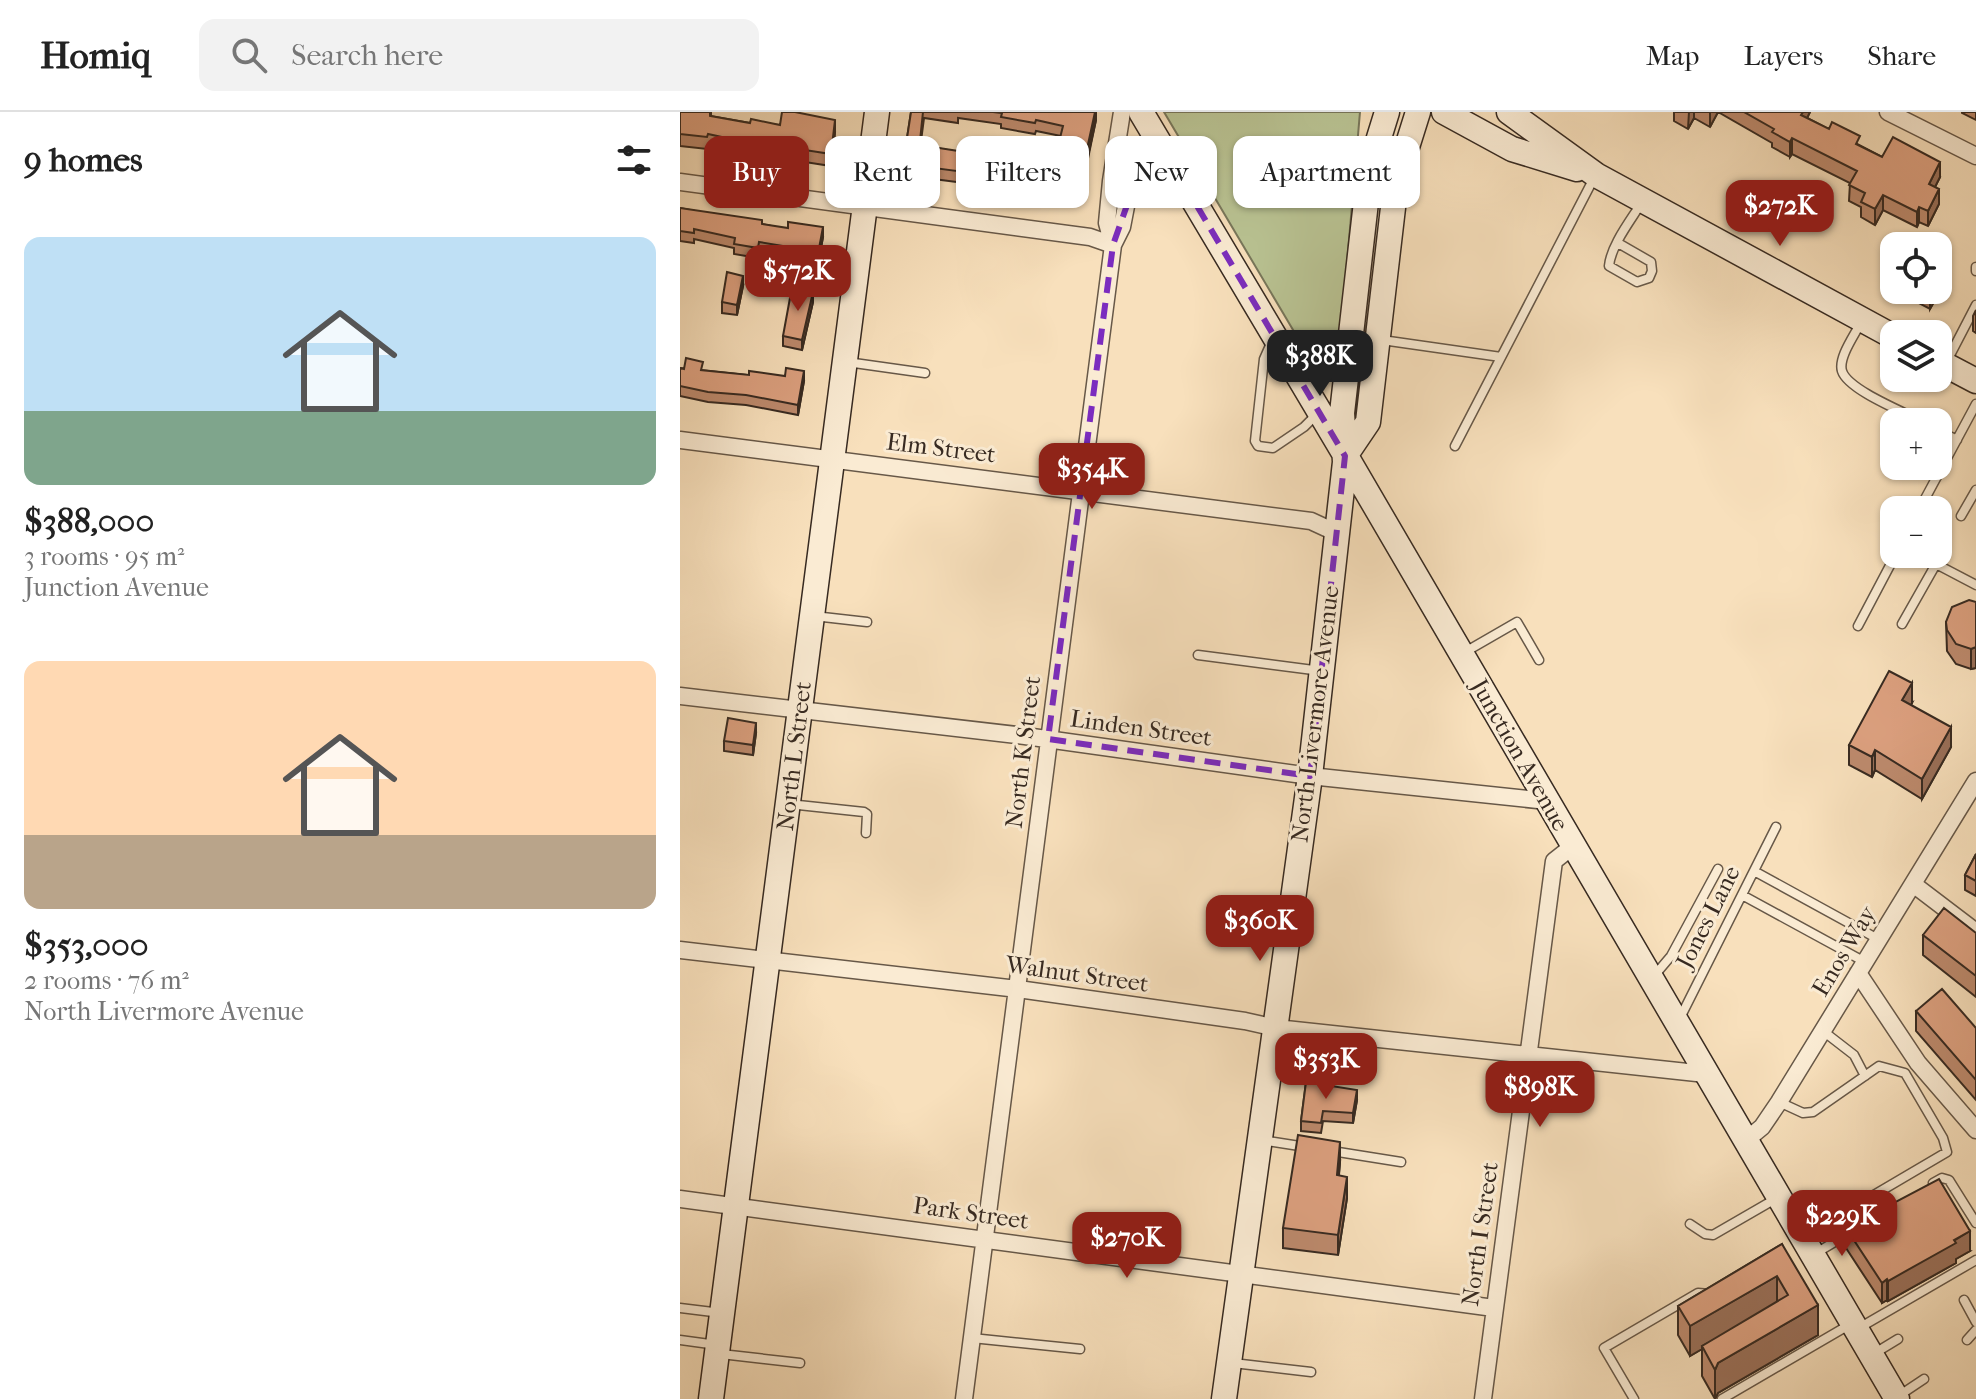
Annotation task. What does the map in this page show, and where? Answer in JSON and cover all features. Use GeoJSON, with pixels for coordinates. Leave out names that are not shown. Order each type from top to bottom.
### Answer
{"type":"FeatureCollection","features":[{"type":"Feature","properties":{"kind":"street","name":"North L Street"},"geometry":{"type":"LineString","coordinates":[[874,136],[877,112]]}},
{"type":"Feature","properties":{"kind":"street","name":"North K Street"},"geometry":{"type":"LineString","coordinates":[[1118,136],[1122,112]]}},
{"type":"Feature","properties":{"kind":"street","name":"Junction Avenue"},"geometry":{"type":"LineString","coordinates":[[1141,112],[1155,136]]}},
{"type":"Feature","properties":{"kind":"street","name":"North Livermore Avenue"},"geometry":{"type":"LineString","coordinates":[[1224,1399],[1310,776],[1345,456],[1342,413],[1370,167],[1387,112]]}},
{"type":"Feature","properties":{"kind":"street","name":"North Livermore Avenue"},"geometry":{"type":"LineString","coordinates":[[1345,456],[1368,422],[1396,182],[1418,112]]}},
{"type":"Feature","properties":{"kind":"street"},"geometry":{"type":"LineString","coordinates":[[1444,112],[1512,149],[1596,175]]}},
{"type":"Feature","properties":{"kind":"street"},"geometry":{"type":"LineString","coordinates":[[1509,112],[1596,175],[1880,329]]}},
{"type":"Feature","properties":{"kind":"street"},"geometry":{"type":"LineString","coordinates":[[1888,112],[1976,156]]}},
{"type":"Feature","properties":{"kind":"street"},"geometry":{"type":"LineString","coordinates":[[680,182],[825,201]]}},
{"type":"Feature","properties":{"kind":"street","name":"North L Street"},"geometry":{"type":"LineString","coordinates":[[711,1399],[866,208]]}},
{"type":"Feature","properties":{"kind":"street"},"geometry":{"type":"LineString","coordinates":[[873,208],[1090,237],[1113,245],[1122,227],[1126,208]]}},
{"type":"Feature","properties":{"kind":"street","name":"North K Street"},"geometry":{"type":"LineString","coordinates":[[964,1399],[1113,245],[1107,223],[1108,208]]}},
{"type":"Feature","properties":{"kind":"street","name":"Junction Avenue"},"geometry":{"type":"LineString","coordinates":[[1198,208],[1547,801],[1804,1247],[1896,1398]]}},
{"type":"Feature","properties":{"kind":"street"},"geometry":{"type":"LineString","coordinates":[[1278,344],[1313,361],[1323,361],[1333,357],[1350,341]]}},
{"type":"Feature","properties":{"kind":"street"},"geometry":{"type":"LineString","coordinates":[[1952,368],[1976,381]]}},
{"type":"Feature","properties":{"kind":"street","name":"Elm Street"},"geometry":{"type":"LineString","coordinates":[[680,440],[1311,521],[1337,533]]}},
{"type":"Feature","properties":{"kind":"street","name":"Linden Street"},"geometry":{"type":"LineString","coordinates":[[680,696],[1048,739],[1310,776],[1547,801]]}},
{"type":"Feature","properties":{"kind":"street","name":"Enos Way"},"geometry":{"type":"LineString","coordinates":[[1745,1141],[1762,1127],[1779,1102],[1976,781]]}},
{"type":"Feature","properties":{"kind":"street","name":"North I Street"},"geometry":{"type":"LineString","coordinates":[[1483,1399],[1554,861],[1573,846]]}},
{"type":"Feature","properties":{"kind":"street"},"geometry":{"type":"LineString","coordinates":[[1913,884],[1976,932]]}},
{"type":"Feature","properties":{"kind":"street","name":"Walnut Street"},"geometry":{"type":"LineString","coordinates":[[680,950],[1018,989],[1276,1028],[1706,1074]]}},
{"type":"Feature","properties":{"kind":"street"},"geometry":{"type":"LineString","coordinates":[[1862,968],[1918,1063],[1976,1130]]}},
{"type":"Feature","properties":{"kind":"street","name":"Park Street"},"geometry":{"type":"LineString","coordinates":[[680,1199],[1494,1308]]}},
{"type":"Feature","properties":{"kind":"lane"},"geometry":{"type":"LineString","coordinates":[[1455,446],[1596,175]]}},
{"type":"Feature","properties":{"kind":"lane"},"geometry":{"type":"LineString","coordinates":[[1618,243],[1651,262],[1649,278],[1637,282],[1609,266],[1608,262],[1618,243],[1643,201]]}},
{"type":"Feature","properties":{"kind":"lane"},"geometry":{"type":"LineString","coordinates":[[1952,345],[1976,305]]}},
{"type":"Feature","properties":{"kind":"lane"},"geometry":{"type":"LineString","coordinates":[[1862,319],[1842,361],[1842,371],[1850,384],[1896,408]]}},
{"type":"Feature","properties":{"kind":"lane"},"geometry":{"type":"LineString","coordinates":[[1378,339],[1501,357]]}},
{"type":"Feature","properties":{"kind":"lane"},"geometry":{"type":"LineString","coordinates":[[1278,344],[1264,359],[1255,441],[1258,446],[1273,448],[1304,427],[1319,412]]}},
{"type":"Feature","properties":{"kind":"lane"},"geometry":{"type":"LineString","coordinates":[[846,362],[925,373]]}},
{"type":"Feature","properties":{"kind":"lane"},"geometry":{"type":"LineString","coordinates":[[1927,496],[1976,404]]}},
{"type":"Feature","properties":{"kind":"lane"},"geometry":{"type":"LineString","coordinates":[[1952,437],[1957,440]]}},
{"type":"Feature","properties":{"kind":"lane"},"geometry":{"type":"LineString","coordinates":[[1961,516],[1976,490]]}},
{"type":"Feature","properties":{"kind":"lane"},"geometry":{"type":"LineString","coordinates":[[1902,624],[1936,564],[1976,585]]}},
{"type":"Feature","properties":{"kind":"lane"},"geometry":{"type":"LineString","coordinates":[[1858,626],[1889,568]]}},
{"type":"Feature","properties":{"kind":"lane"},"geometry":{"type":"LineString","coordinates":[[813,616],[867,622]]}},
{"type":"Feature","properties":{"kind":"lane"},"geometry":{"type":"LineString","coordinates":[[1461,654],[1517,622],[1539,660]]}},
{"type":"Feature","properties":{"kind":"lane"},"geometry":{"type":"LineString","coordinates":[[1198,655],[1321,671]]}},
{"type":"Feature","properties":{"kind":"lane"},"geometry":{"type":"LineString","coordinates":[[788,804],[864,812],[867,814],[866,833]]}},
{"type":"Feature","properties":{"kind":"lane","name":"Jones Lane"},"geometry":{"type":"LineString","coordinates":[[1677,1025],[1776,827]]}},
{"type":"Feature","properties":{"kind":"lane"},"geometry":{"type":"LineString","coordinates":[[1651,980],[1671,956],[1718,869]]}},
{"type":"Feature","properties":{"kind":"lane"},"geometry":{"type":"LineString","coordinates":[[1754,871],[1879,940]]}},
{"type":"Feature","properties":{"kind":"lane"},"geometry":{"type":"LineString","coordinates":[[1742,895],[1847,950],[1862,968]]}},
{"type":"Feature","properties":{"kind":"lane"},"geometry":{"type":"LineString","coordinates":[[1823,1031],[1854,1055],[1865,1076]]}},
{"type":"Feature","properties":{"kind":"lane"},"geometry":{"type":"LineString","coordinates":[[1779,1102],[1803,1113],[1813,1112],[1879,1066],[1905,1073],[1943,1138],[1947,1152],[1804,1247]]}},
{"type":"Feature","properties":{"kind":"lane"},"geometry":{"type":"LineString","coordinates":[[1260,1140],[1314,1148]]}},
{"type":"Feature","properties":{"kind":"lane"},"geometry":{"type":"LineString","coordinates":[[1329,1150],[1401,1162]]}},
{"type":"Feature","properties":{"kind":"lane"},"geometry":{"type":"LineString","coordinates":[[1930,1186],[1942,1178],[1949,1180],[1976,1223]]}},
{"type":"Feature","properties":{"kind":"lane"},"geometry":{"type":"LineString","coordinates":[[1690,1224],[1708,1236],[1713,1235],[1778,1198]]}},
{"type":"Feature","properties":{"kind":"lane"},"geometry":{"type":"LineString","coordinates":[[1804,1247],[1867,1223]]}},
{"type":"Feature","properties":{"kind":"lane"},"geometry":{"type":"LineString","coordinates":[[1722,1399],[1976,1260]]}},
{"type":"Feature","properties":{"kind":"lane"},"geometry":{"type":"LineString","coordinates":[[1634,1399],[1604,1348],[1698,1293],[1714,1295]]}},
{"type":"Feature","properties":{"kind":"lane"},"geometry":{"type":"LineString","coordinates":[[1964,1300],[1976,1322]]}},
{"type":"Feature","properties":{"kind":"lane"},"geometry":{"type":"LineString","coordinates":[[680,1308],[722,1313]]}},
{"type":"Feature","properties":{"kind":"lane"},"geometry":{"type":"LineString","coordinates":[[1967,1340],[1976,1330]]}},
{"type":"Feature","properties":{"kind":"lane"},"geometry":{"type":"LineString","coordinates":[[971,1338],[1080,1349]]}},
{"type":"Feature","properties":{"kind":"lane"},"geometry":{"type":"LineString","coordinates":[[1871,1355],[1898,1339]]}},
{"type":"Feature","properties":{"kind":"lane"},"geometry":{"type":"LineString","coordinates":[[680,1340],[800,1363]]}},
{"type":"Feature","properties":{"kind":"lane"},"geometry":{"type":"LineString","coordinates":[[1229,1363],[1311,1372]]}},
{"type":"Feature","properties":{"kind":"lane"},"geometry":{"type":"LineString","coordinates":[[1896,1398],[1924,1379]]}},
{"type":"Feature","properties":{"kind":"highlighted area"},"geometry":{"type":"Polygon","coordinates":[[[1171,162],[1345,456],[1310,776],[1048,739],[1113,245],[1133,188],[1171,162]]]}},
{"type":"Feature","properties":{"kind":"green space"},"geometry":{"type":"Polygon","coordinates":[[[1164,112],[1360,112],[1358,136],[1233,136],[1233,208],[1352,208],[1339,356],[1315,367],[1217,202],[1217,136],[1178,136],[1164,112]]]}},
{"type":"Feature","properties":{"kind":"building"},"geometry":{"type":"Polygon","coordinates":[[[680,112],[710,112],[710,116],[780,125],[782,112],[835,120],[833,136],[825,136],[825,153],[809,151],[809,136],[680,134],[680,112]]]}},
{"type":"Feature","properties":{"kind":"building"},"geometry":{"type":"Polygon","coordinates":[[[911,112],[923,112],[921,136],[907,136],[911,112]]]}},
{"type":"Feature","properties":{"kind":"building"},"geometry":{"type":"Polygon","coordinates":[[[993,112],[1095,112],[1089,140],[1089,136],[1060,136],[1063,126],[1001,117],[1002,113],[993,112]]]}},
{"type":"Feature","properties":{"kind":"building"},"geometry":{"type":"Polygon","coordinates":[[[1744,112],[1803,112],[1801,115],[1829,129],[1832,122],[1860,136],[1856,144],[1882,157],[1893,137],[1940,162],[1929,184],[1939,189],[1928,211],[1919,207],[1917,212],[1883,195],[1875,209],[1861,202],[1865,193],[1849,185],[1857,171],[1792,138],[1790,142],[1744,112]]]}},
{"type":"Feature","properties":{"kind":"building"},"geometry":{"type":"Polygon","coordinates":[[[940,148],[956,151],[956,171],[940,169],[940,148]]]}},
{"type":"Feature","properties":{"kind":"building"},"geometry":{"type":"Polygon","coordinates":[[[680,208],[762,220],[762,224],[788,228],[788,222],[823,227],[815,270],[804,268],[806,259],[799,258],[801,249],[759,242],[758,248],[734,244],[735,238],[694,229],[694,233],[680,231],[680,208]]]}},
{"type":"Feature","properties":{"kind":"building"},"geometry":{"type":"Polygon","coordinates":[[[727,272],[743,276],[737,305],[722,302],[727,272]]]}},
{"type":"Feature","properties":{"kind":"building"},"geometry":{"type":"Polygon","coordinates":[[[792,287],[813,292],[802,340],[783,336],[792,287]]]}},
{"type":"Feature","properties":{"kind":"building"},"geometry":{"type":"Polygon","coordinates":[[[686,358],[703,362],[701,370],[749,375],[749,371],[785,376],[786,368],[804,371],[798,405],[680,386],[680,368],[684,369],[686,358]]]}},
{"type":"Feature","properties":{"kind":"building"},"geometry":{"type":"Polygon","coordinates":[[[1969,600],[1976,602],[1976,647],[1971,649],[1956,644],[1947,630],[1946,622],[1952,607],[1969,600]]]}},
{"type":"Feature","properties":{"kind":"building"},"geometry":{"type":"Polygon","coordinates":[[[1889,671],[1912,683],[1902,700],[1951,727],[1922,779],[1875,750],[1872,757],[1849,745],[1889,671]]]}},
{"type":"Feature","properties":{"kind":"building"},"geometry":{"type":"Polygon","coordinates":[[[728,718],[756,723],[753,745],[724,741],[728,718]]]}},
{"type":"Feature","properties":{"kind":"building"},"geometry":{"type":"Polygon","coordinates":[[[1976,854],[1976,881],[1965,875],[1976,854]]]}},
{"type":"Feature","properties":{"kind":"building"},"geometry":{"type":"Polygon","coordinates":[[[1944,908],[1976,933],[1976,976],[1923,935],[1944,908]]]}},
{"type":"Feature","properties":{"kind":"building"},"geometry":{"type":"Polygon","coordinates":[[[1942,989],[1976,1028],[1976,1080],[1916,1011],[1942,989]]]}},
{"type":"Feature","properties":{"kind":"building"},"geometry":{"type":"Polygon","coordinates":[[[1306,1082],[1357,1090],[1353,1113],[1323,1111],[1321,1123],[1301,1121],[1306,1082]]]}},
{"type":"Feature","properties":{"kind":"building"},"geometry":{"type":"Polygon","coordinates":[[[1298,1135],[1340,1142],[1337,1175],[1347,1177],[1338,1235],[1283,1228],[1298,1135]]]}},
{"type":"Feature","properties":{"kind":"building"},"geometry":{"type":"Polygon","coordinates":[[[1939,1179],[1970,1231],[1954,1240],[1956,1243],[1882,1283],[1846,1228],[1939,1179]]]}},
{"type":"Feature","properties":{"kind":"building"},"geometry":{"type":"Polygon","coordinates":[[[1782,1244],[1818,1305],[1718,1363],[1715,1370],[1702,1346],[1788,1295],[1777,1276],[1690,1326],[1678,1306],[1782,1244]]]}}]}
